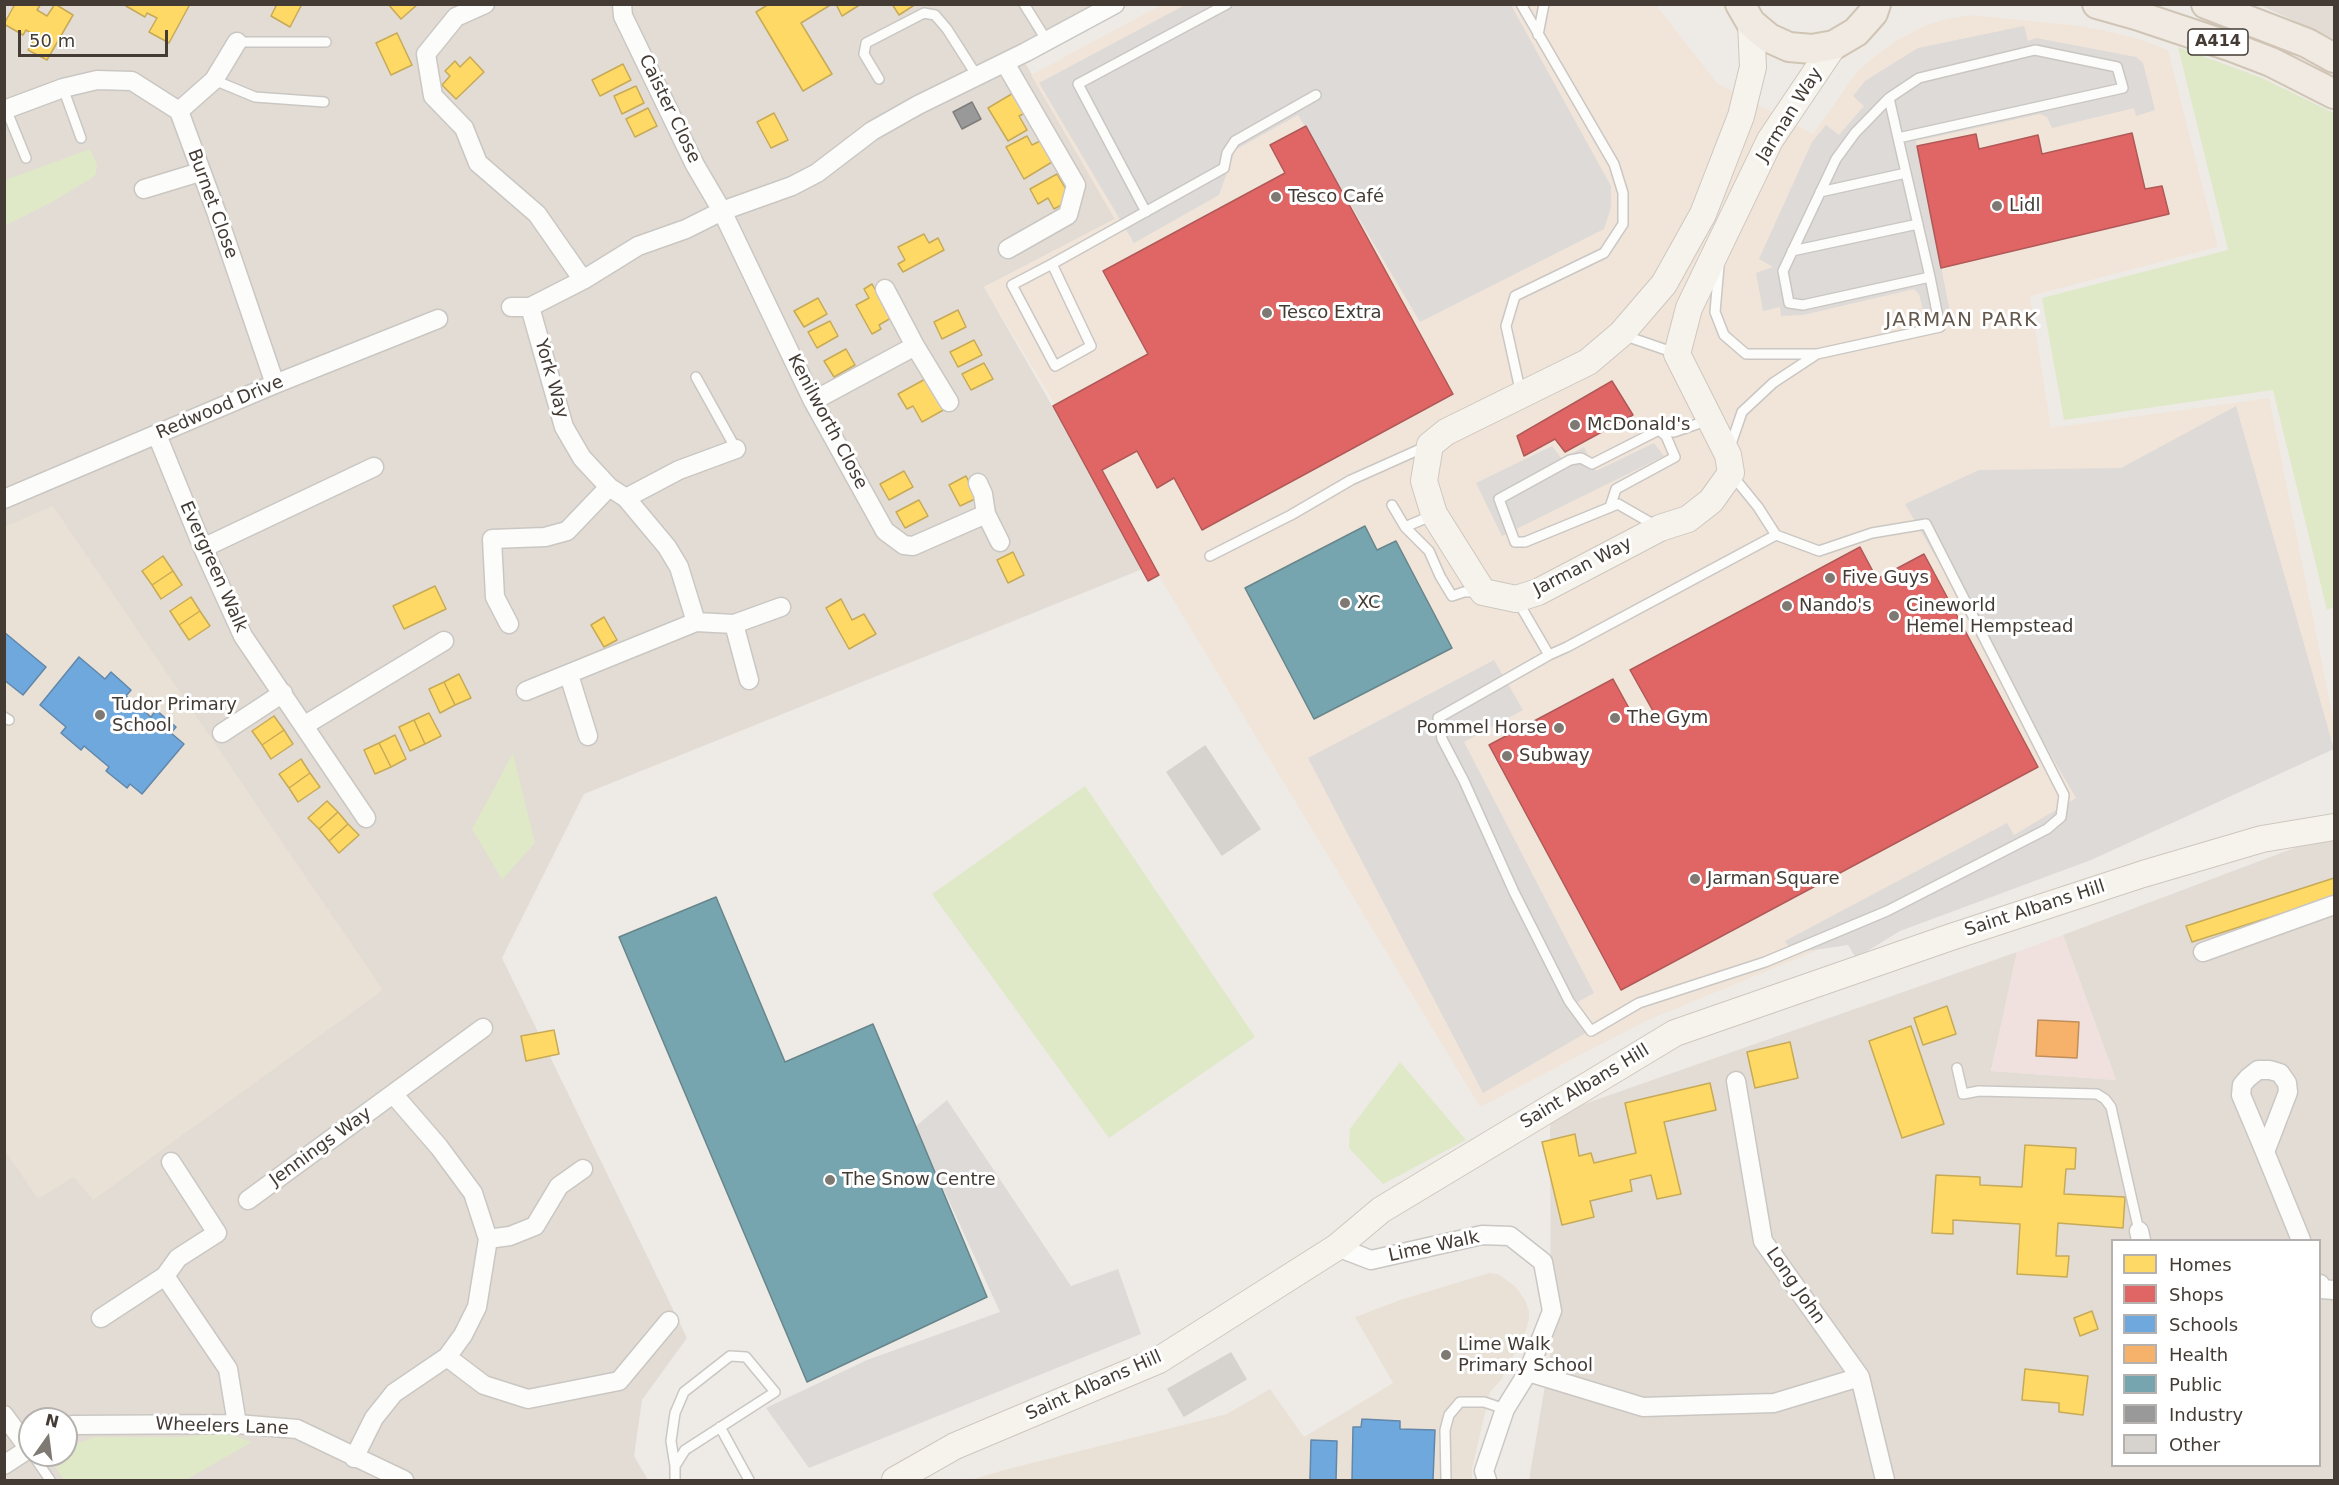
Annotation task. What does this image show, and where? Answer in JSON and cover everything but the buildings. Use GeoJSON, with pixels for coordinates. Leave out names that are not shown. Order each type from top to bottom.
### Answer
{"type":"FeatureCollection","features":[{"type":"Feature","properties":{"kind":"main road","name":"A414"},"geometry":{"type":"LineString","coordinates":[[2097,4],[2232,47],[2271,62],[2334,94]]}},
{"type":"Feature","properties":{"kind":"main road","name":"A414"},"geometry":{"type":"LineString","coordinates":[[2206,4],[2307,43]]}},
{"type":"Feature","properties":{"kind":"main road","name":"A414"},"geometry":{"type":"LineString","coordinates":[[2227,4],[2334,58]]}},
{"type":"Feature","properties":{"kind":"main road"},"geometry":{"type":"LineString","coordinates":[[1743,11],[1768,38],[1789,47],[1812,49],[1834,45],[1856,32],[1880,7]]}},
{"type":"Feature","properties":{"kind":"street"},"geometry":{"type":"LineString","coordinates":[[485,4],[456,17],[426,54],[433,96],[464,128],[478,164],[537,214],[583,280]]}},
{"type":"Feature","properties":{"kind":"street","name":"Caister Close"},"geometry":{"type":"LineString","coordinates":[[622,4],[624,16],[695,165],[722,210]]}},
{"type":"Feature","properties":{"kind":"street"},"geometry":{"type":"LineString","coordinates":[[511,307],[530,307],[583,280],[638,246],[686,229],[722,210],[792,186],[817,173],[872,131],[918,105],[1005,63],[1115,4]]}},
{"type":"Feature","properties":{"kind":"street","name":"Jarman Way"},"geometry":{"type":"LineString","coordinates":[[1430,445],[1446,432],[1588,363],[1621,334],[1664,284],[1703,214],[1741,116],[1753,67],[1743,11]]}},
{"type":"Feature","properties":{"kind":"street"},"geometry":{"type":"LineString","coordinates":[[5,109],[63,87],[97,80],[132,81],[178,111],[214,80],[237,42]]}},
{"type":"Feature","properties":{"kind":"street","name":"Jarman Way"},"geometry":{"type":"LineString","coordinates":[[1677,354],[1689,308],[1770,140],[1834,45]]}},
{"type":"Feature","properties":{"kind":"street"},"geometry":{"type":"LineString","coordinates":[[1005,63],[1076,185],[1068,215],[1008,249]]}},
{"type":"Feature","properties":{"kind":"street","name":"Burnet Close"},"geometry":{"type":"LineString","coordinates":[[178,111],[274,384]]}},
{"type":"Feature","properties":{"kind":"street"},"geometry":{"type":"LineString","coordinates":[[144,189],[200,172]]}},
{"type":"Feature","properties":{"kind":"street","name":"Kenilworth Close"},"geometry":{"type":"LineString","coordinates":[[722,210],[813,401],[885,531],[898,542],[913,546],[986,514]]}},
{"type":"Feature","properties":{"kind":"street"},"geometry":{"type":"LineString","coordinates":[[885,289],[915,346],[949,402]]}},
{"type":"Feature","properties":{"kind":"street","name":"York Way"},"geometry":{"type":"LineString","coordinates":[[530,307],[564,427],[582,458],[609,487],[626,498],[667,547],[679,567],[696,622]]}},
{"type":"Feature","properties":{"kind":"street","name":"Redwood Drive"},"geometry":{"type":"LineString","coordinates":[[4,500],[274,384],[438,319]]}},
{"type":"Feature","properties":{"kind":"street"},"geometry":{"type":"LineString","coordinates":[[813,401],[915,346]]}},
{"type":"Feature","properties":{"kind":"street"},"geometry":{"type":"LineString","coordinates":[[1677,354],[1714,426],[1730,464]]}},
{"type":"Feature","properties":{"kind":"street","name":"Evergreen Walk"},"geometry":{"type":"LineString","coordinates":[[157,435],[203,548],[243,636],[366,818]]}},
{"type":"Feature","properties":{"kind":"street"},"geometry":{"type":"LineString","coordinates":[[1430,445],[1424,481],[1434,514],[1483,592]]}},
{"type":"Feature","properties":{"kind":"street"},"geometry":{"type":"LineString","coordinates":[[626,498],[679,470],[736,449]]}},
{"type":"Feature","properties":{"kind":"street","name":"Jarman Way"},"geometry":{"type":"LineString","coordinates":[[1483,592],[1516,599],[1538,592],[1660,528],[1688,519],[1711,501],[1730,464]]}},
{"type":"Feature","properties":{"kind":"street"},"geometry":{"type":"LineString","coordinates":[[203,548],[374,467]]}},
{"type":"Feature","properties":{"kind":"street"},"geometry":{"type":"LineString","coordinates":[[978,483],[984,494],[986,514],[1000,542]]}},
{"type":"Feature","properties":{"kind":"street"},"geometry":{"type":"LineString","coordinates":[[509,624],[495,597],[492,538],[545,537],[567,531],[609,487]]}},
{"type":"Feature","properties":{"kind":"street"},"geometry":{"type":"LineString","coordinates":[[526,691],[696,622],[734,624],[781,607]]}},
{"type":"Feature","properties":{"kind":"street"},"geometry":{"type":"LineString","coordinates":[[734,624],[749,680]]}},
{"type":"Feature","properties":{"kind":"street"},"geometry":{"type":"LineString","coordinates":[[305,725],[444,641]]}},
{"type":"Feature","properties":{"kind":"street"},"geometry":{"type":"LineString","coordinates":[[569,675],[588,736]]}},
{"type":"Feature","properties":{"kind":"street"},"geometry":{"type":"LineString","coordinates":[[222,733],[283,693]]}},
{"type":"Feature","properties":{"kind":"street","name":"Saint Albans Hill"},"geometry":{"type":"LineString","coordinates":[[895,1480],[955,1446],[1159,1360],[1337,1247],[1382,1210],[1675,1033],[2143,874],[2262,839],[2334,827]]}},
{"type":"Feature","properties":{"kind":"street"},"geometry":{"type":"LineString","coordinates":[[2203,952],[2334,906]]}},
{"type":"Feature","properties":{"kind":"street","name":"Jennings Way"},"geometry":{"type":"LineString","coordinates":[[248,1200],[483,1028]]}},
{"type":"Feature","properties":{"kind":"street","name":"Long John"},"geometry":{"type":"LineString","coordinates":[[1736,1081],[1763,1241],[1860,1377],[1885,1480]]}},
{"type":"Feature","properties":{"kind":"street"},"geometry":{"type":"LineString","coordinates":[[354,1458],[374,1418],[394,1393],[447,1357],[463,1335],[477,1307],[488,1239],[473,1193],[394,1095]]}},
{"type":"Feature","properties":{"kind":"street"},"geometry":{"type":"LineString","coordinates":[[2265,1152],[2301,1239]]}},
{"type":"Feature","properties":{"kind":"street"},"geometry":{"type":"LineString","coordinates":[[101,1318],[165,1276],[178,1258],[217,1233],[171,1162]]}},
{"type":"Feature","properties":{"kind":"street"},"geometry":{"type":"LineString","coordinates":[[488,1239],[510,1236],[535,1226],[559,1186],[583,1169]]}},
{"type":"Feature","properties":{"kind":"street","name":"Lime Walk"},"geometry":{"type":"LineString","coordinates":[[1337,1247],[1371,1260],[1482,1235],[1510,1236],[1543,1262],[1552,1311],[1528,1372],[1505,1409],[1484,1470],[1487,1480]]}},
{"type":"Feature","properties":{"kind":"street"},"geometry":{"type":"LineString","coordinates":[[165,1276],[228,1369],[237,1424]]}},
{"type":"Feature","properties":{"kind":"street"},"geometry":{"type":"LineString","coordinates":[[447,1357],[484,1385],[528,1399],[619,1381],[669,1321]]}},
{"type":"Feature","properties":{"kind":"street"},"geometry":{"type":"LineString","coordinates":[[1528,1372],[1643,1407],[1774,1403],[1860,1377]]}},
{"type":"Feature","properties":{"kind":"street"},"geometry":{"type":"LineString","coordinates":[[4,1415],[18,1434]]}},
{"type":"Feature","properties":{"kind":"street","name":"Wheelers Lane"},"geometry":{"type":"LineString","coordinates":[[78,1425],[237,1424],[297,1429],[404,1480]]}},
{"type":"Feature","properties":{"kind":"street"},"geometry":{"type":"LineString","coordinates":[[4,1465],[18,1457]]}},
{"type":"Feature","properties":{"kind":"lane"},"geometry":{"type":"LineString","coordinates":[[1024,4],[1047,41]]}},
{"type":"Feature","properties":{"kind":"lane"},"geometry":{"type":"LineString","coordinates":[[1146,212],[1078,84],[1227,4]]}},
{"type":"Feature","properties":{"kind":"lane"},"geometry":{"type":"LineString","coordinates":[[1521,4],[1614,164],[1623,193],[1623,224],[1605,253],[1515,296],[1506,326],[1521,394]]}},
{"type":"Feature","properties":{"kind":"lane"},"geometry":{"type":"LineString","coordinates":[[1538,35],[1544,4]]}},
{"type":"Feature","properties":{"kind":"lane"},"geometry":{"type":"LineString","coordinates":[[879,79],[864,54],[866,43],[924,13],[935,15],[947,29],[977,76]]}},
{"type":"Feature","properties":{"kind":"lane"},"geometry":{"type":"LineString","coordinates":[[237,42],[326,42]]}},
{"type":"Feature","properties":{"kind":"lane"},"geometry":{"type":"LineString","coordinates":[[1898,138],[2122,88],[2117,67],[2035,50],[1919,78],[1889,98],[1855,133],[1836,159],[1783,271],[1789,303],[1803,305],[1930,277]]}},
{"type":"Feature","properties":{"kind":"lane"},"geometry":{"type":"LineString","coordinates":[[214,80],[255,98],[324,102]]}},
{"type":"Feature","properties":{"kind":"lane"},"geometry":{"type":"LineString","coordinates":[[63,87],[81,138]]}},
{"type":"Feature","properties":{"kind":"lane"},"geometry":{"type":"LineString","coordinates":[[1052,264],[1091,346],[1055,366],[1012,285],[1224,168],[1227,153],[1235,141],[1316,95]]}},
{"type":"Feature","properties":{"kind":"lane"},"geometry":{"type":"LineString","coordinates":[[1721,243],[1715,312],[1724,335],[1746,354],[1817,354],[1940,327],[1889,98]]}},
{"type":"Feature","properties":{"kind":"lane"},"geometry":{"type":"LineString","coordinates":[[5,109],[26,158]]}},
{"type":"Feature","properties":{"kind":"lane"},"geometry":{"type":"LineString","coordinates":[[1820,192],[1906,173]]}},
{"type":"Feature","properties":{"kind":"lane"},"geometry":{"type":"LineString","coordinates":[[1792,251],[1918,224]]}},
{"type":"Feature","properties":{"kind":"lane"},"geometry":{"type":"LineString","coordinates":[[1621,334],[1677,354]]}},
{"type":"Feature","properties":{"kind":"lane"},"geometry":{"type":"LineString","coordinates":[[1776,535],[1568,647],[1549,655],[1438,718],[1442,740],[1464,781],[1514,892],[1569,1001],[1591,1031],[1639,1003],[1765,962],[1887,911],[2047,829],[2061,817],[2064,795],[1926,524],[1872,533],[1820,551],[1776,535],[1730,464],[1742,412],[1773,383],[1817,354]]}},
{"type":"Feature","properties":{"kind":"lane"},"geometry":{"type":"LineString","coordinates":[[696,377],[736,449]]}},
{"type":"Feature","properties":{"kind":"lane"},"geometry":{"type":"LineString","coordinates":[[1660,528],[1618,504],[1525,542],[1515,542],[1499,499],[1570,460],[1581,458],[1592,464],[1659,430],[1674,432],[1703,422],[1714,426]]}},
{"type":"Feature","properties":{"kind":"lane"},"geometry":{"type":"LineString","coordinates":[[1610,507],[1616,489],[1675,457],[1666,436],[1659,430]]}},
{"type":"Feature","properties":{"kind":"lane"},"geometry":{"type":"LineString","coordinates":[[1210,556],[1291,515],[1351,480],[1430,445]]}},
{"type":"Feature","properties":{"kind":"lane"},"geometry":{"type":"LineString","coordinates":[[1392,505],[1405,528],[1429,551],[1452,596],[1464,592],[1483,592]]}},
{"type":"Feature","properties":{"kind":"lane"},"geometry":{"type":"LineString","coordinates":[[1405,528],[1434,514]]}},
{"type":"Feature","properties":{"kind":"lane"},"geometry":{"type":"LineString","coordinates":[[1516,599],[1549,655]]}},
{"type":"Feature","properties":{"kind":"lane"},"geometry":{"type":"LineString","coordinates":[[1957,1068],[1963,1094],[1979,1091],[2097,1094],[2105,1099],[2111,1107],[2140,1236]]}},
{"type":"Feature","properties":{"kind":"lane"},"geometry":{"type":"LineString","coordinates":[[675,1466],[685,1450],[775,1392],[746,1357],[730,1356],[684,1392],[675,1413],[671,1441],[675,1480]]}},
{"type":"Feature","properties":{"kind":"lane"},"geometry":{"type":"LineString","coordinates":[[1446,1480],[1445,1430],[1449,1415],[1461,1402],[1484,1402],[1505,1409]]}},
{"type":"Feature","properties":{"kind":"lane"},"geometry":{"type":"LineString","coordinates":[[720,1427],[749,1480]]}},
{"type":"Feature","properties":{"kind":"lane"},"geometry":{"type":"LineString","coordinates":[[41,1467],[50,1480]]}},
{"type":"Feature","properties":{"kind":"shaded area"},"geometry":{"type":"Polygon","coordinates":[[[5,5],[1092,5],[1016,47],[1115,219],[984,287],[1145,568],[584,794],[502,958],[687,1338],[642,1400],[634,1456],[648,1480],[5,1480],[5,5]]]}},
{"type":"Feature","properties":{"kind":"shaded area","name":"JARMAN PARK"},"geometry":{"type":"Polygon","coordinates":[[[1161,5],[1656,5],[1717,83],[1813,134],[1857,72],[1874,57],[1894,42],[1926,25],[1947,19],[1970,15],[2072,25],[2142,40],[2168,50],[2218,247],[2030,296],[2051,428],[2269,398],[2334,723],[2334,738],[1648,1020],[1480,1107],[984,287],[1115,219],[1031,75],[1161,5]]]}},
{"type":"Feature","properties":{"kind":"shaded area"},"geometry":{"type":"Polygon","coordinates":[[[1185,5],[1511,5],[1611,186],[1611,207],[1604,229],[1420,322],[1298,115],[1235,150],[1219,195],[1134,243],[1039,83],[1185,5]]]}},
{"type":"Feature","properties":{"kind":"shaded area"},"geometry":{"type":"Polygon","coordinates":[[[2260,5],[2334,5],[2334,39],[2260,5]]]}},
{"type":"Feature","properties":{"kind":"shaded area"},"geometry":{"type":"Polygon","coordinates":[[[2024,26],[2028,41],[2036,38],[2136,57],[2143,63],[2155,110],[2136,116],[2134,108],[2052,128],[2047,117],[2040,114],[1916,141],[1950,312],[1913,321],[1923,310],[1919,294],[1914,289],[1803,315],[1781,316],[1780,307],[1763,311],[1756,273],[1773,267],[1759,259],[1812,142],[1826,125],[1839,135],[1864,106],[1853,96],[1865,81],[1918,48],[2024,26]]]}},
{"type":"Feature","properties":{"kind":"shaded area"},"geometry":{"type":"Polygon","coordinates":[[[2236,406],[2334,749],[2091,860],[1900,931],[1856,958],[1848,945],[1793,953],[1785,941],[2007,823],[2014,835],[2076,798],[1905,504],[1979,470],[2121,468],[2236,406]]]}},
{"type":"Feature","properties":{"kind":"shaded area"},"geometry":{"type":"Polygon","coordinates":[[[1654,443],[1664,456],[1502,536],[1476,483],[1552,446],[1562,459],[1584,447],[1596,471],[1654,443]]]}},
{"type":"Feature","properties":{"kind":"shaded area","name":"Tudor Primary School"},"geometry":{"type":"Polygon","coordinates":[[[53,506],[383,990],[93,1200],[74,1177],[38,1199],[5,1151],[4,527],[53,506]]]}},
{"type":"Feature","properties":{"kind":"shaded area"},"geometry":{"type":"Polygon","coordinates":[[[1494,660],[1523,710],[1464,742],[1594,993],[1572,1005],[1589,1031],[1483,1093],[1308,758],[1494,660]]]}},
{"type":"Feature","properties":{"kind":"shaded area"},"geometry":{"type":"Polygon","coordinates":[[[2334,833],[2334,1480],[1529,1480],[1551,1350],[1550,1116],[2017,952],[1991,1071],[2116,1080],[2063,935],[2334,833]]]}},
{"type":"Feature","properties":{"kind":"shaded area"},"geometry":{"type":"Polygon","coordinates":[[[2063,935],[2116,1080],[1991,1071],[2017,952],[2063,935]]]}},
{"type":"Feature","properties":{"kind":"shaded area"},"geometry":{"type":"Polygon","coordinates":[[[947,1100],[1071,1286],[1118,1269],[1141,1334],[809,1468],[766,1408],[867,1360],[1000,1312],[915,1127],[947,1100]]]}},
{"type":"Feature","properties":{"kind":"shaded area","name":"Lime Walk Primary School"},"geometry":{"type":"Polygon","coordinates":[[[1489,1273],[1498,1274],[1515,1286],[1525,1300],[1529,1319],[1526,1331],[1501,1380],[1490,1392],[1472,1469],[1472,1480],[970,1480],[1227,1414],[1270,1389],[1304,1437],[1393,1383],[1355,1317],[1400,1300],[1489,1273]]]}},
{"type":"Feature","properties":{"kind":"green space"},"geometry":{"type":"Polygon","coordinates":[[[2178,47],[2262,78],[2334,113],[2334,607],[2327,610],[2273,390],[2064,420],[2042,298],[2228,250],[2178,47]]]}},
{"type":"Feature","properties":{"kind":"green space"},"geometry":{"type":"Polygon","coordinates":[[[90,149],[97,164],[96,174],[92,178],[5,226],[5,180],[90,149]]]}},
{"type":"Feature","properties":{"kind":"green space"},"geometry":{"type":"Polygon","coordinates":[[[513,753],[535,843],[502,880],[472,829],[513,753]]]}},
{"type":"Feature","properties":{"kind":"green space"},"geometry":{"type":"Polygon","coordinates":[[[1085,786],[1255,1037],[1109,1138],[932,894],[1085,786]]]}},
{"type":"Feature","properties":{"kind":"green space"},"geometry":{"type":"Polygon","coordinates":[[[1400,1062],[1466,1140],[1383,1184],[1349,1148],[1350,1129],[1400,1062]]]}},
{"type":"Feature","properties":{"kind":"green space"},"geometry":{"type":"Polygon","coordinates":[[[226,1433],[252,1442],[186,1480],[64,1480],[55,1467],[78,1467],[78,1443],[95,1437],[181,1437],[226,1433]]]}},
{"type":"Feature","properties":{"kind":"place","name":"Tesco Café"},"geometry":{"type":"Point","coordinates":[1276,197]}},
{"type":"Feature","properties":{"kind":"place","name":"Lidl"},"geometry":{"type":"Point","coordinates":[1997,206]}},
{"type":"Feature","properties":{"kind":"place","name":"Tesco Extra"},"geometry":{"type":"Point","coordinates":[1267,313]}},
{"type":"Feature","properties":{"kind":"place","name":"McDonald's"},"geometry":{"type":"Point","coordinates":[1575,425]}},
{"type":"Feature","properties":{"kind":"place","name":"Five Guys"},"geometry":{"type":"Point","coordinates":[1830,578]}},
{"type":"Feature","properties":{"kind":"place","name":"XC"},"geometry":{"type":"Point","coordinates":[1345,603]}},
{"type":"Feature","properties":{"kind":"place","name":"Nando's"},"geometry":{"type":"Point","coordinates":[1787,606]}},
{"type":"Feature","properties":{"kind":"place","name":"Cineworld Hemel Hempstead"},"geometry":{"type":"Point","coordinates":[1894,616]}},
{"type":"Feature","properties":{"kind":"place","name":"Tudor Primary School"},"geometry":{"type":"Point","coordinates":[100,715]}},
{"type":"Feature","properties":{"kind":"place","name":"The Gym"},"geometry":{"type":"Point","coordinates":[1615,718]}},
{"type":"Feature","properties":{"kind":"place","name":"Pommel Horse"},"geometry":{"type":"Point","coordinates":[1559,728]}},
{"type":"Feature","properties":{"kind":"place","name":"Subway"},"geometry":{"type":"Point","coordinates":[1507,756]}},
{"type":"Feature","properties":{"kind":"place","name":"Jarman Square"},"geometry":{"type":"Point","coordinates":[1695,879]}},
{"type":"Feature","properties":{"kind":"place","name":"The Snow Centre"},"geometry":{"type":"Point","coordinates":[830,1180]}},
{"type":"Feature","properties":{"kind":"place","name":"Lime Walk Primary School"},"geometry":{"type":"Point","coordinates":[1446,1355]}},
{"type":"Feature","properties":{"kind":"district","name":"JARMAN PARK"},"geometry":{"type":"Point","coordinates":[1962,321]}}]}
